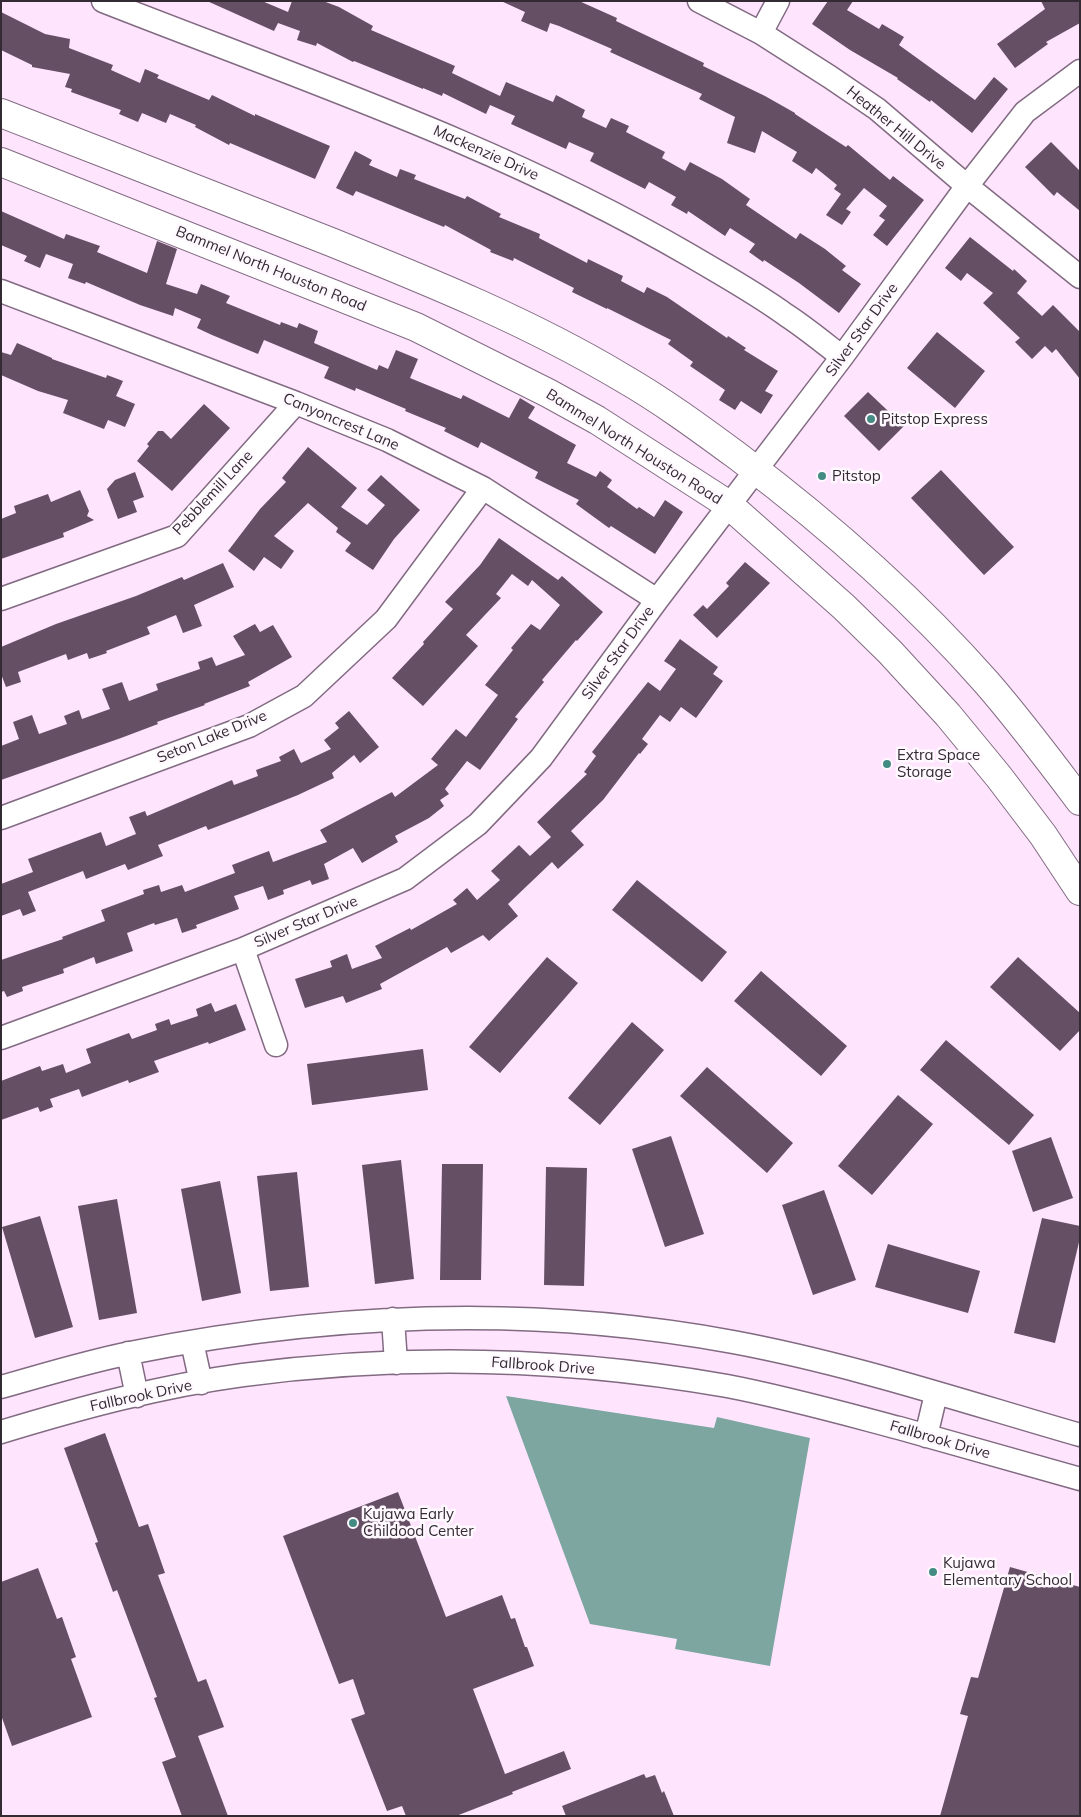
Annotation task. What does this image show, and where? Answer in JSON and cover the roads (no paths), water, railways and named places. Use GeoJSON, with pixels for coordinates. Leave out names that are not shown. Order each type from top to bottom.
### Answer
{"type":"FeatureCollection","features":[{"type":"Feature","properties":{"kind":"main road"},"geometry":{"type":"LineString","coordinates":[[1,113],[438,285],[491,309],[623,378],[688,420],[756,470],[822,522],[878,571],[925,617],[992,689],[1080,801]]}},
{"type":"Feature","properties":{"kind":"main road","name":"Bammel North Houston Road"},"geometry":{"type":"LineString","coordinates":[[1,162],[416,327],[548,393],[597,420],[729,505],[776,549],[844,607],[890,652],[948,715],[1005,784],[1080,891]]}},
{"type":"Feature","properties":{"kind":"street","name":"Mackenzie Drive"},"geometry":{"type":"LineString","coordinates":[[103,1],[447,135],[594,202],[728,277],[786,315],[842,357]]}},
{"type":"Feature","properties":{"kind":"street","name":"Heather Hill Drive"},"geometry":{"type":"LineString","coordinates":[[699,1],[761,33],[830,77],[877,110],[967,186],[1080,277]]}},
{"type":"Feature","properties":{"kind":"street"},"geometry":{"type":"LineString","coordinates":[[761,33],[778,1]]}},
{"type":"Feature","properties":{"kind":"street","name":"Silver Star Drive"},"geometry":{"type":"LineString","coordinates":[[1,1038],[243,949],[405,879],[478,824],[541,758],[657,600],[842,357],[967,186],[1025,112],[1080,71]]}},
{"type":"Feature","properties":{"kind":"street","name":"Canyoncrest Lane"},"geometry":{"type":"LineString","coordinates":[[1,291],[296,403],[387,440],[483,488],[657,600]]}},
{"type":"Feature","properties":{"kind":"street","name":"Pebblemill Lane"},"geometry":{"type":"LineString","coordinates":[[1,599],[177,536],[296,403]]}},
{"type":"Feature","properties":{"kind":"street","name":"Seton Lake Drive"},"geometry":{"type":"LineString","coordinates":[[1,818],[249,726],[304,696],[386,619],[483,488]]}},
{"type":"Feature","properties":{"kind":"street"},"geometry":{"type":"LineString","coordinates":[[243,949],[276,1045]]}},
{"type":"Feature","properties":{"kind":"street"},"geometry":{"type":"LineString","coordinates":[[393,1319],[396,1363]]}},
{"type":"Feature","properties":{"kind":"street"},"geometry":{"type":"LineString","coordinates":[[1,1386],[128,1353],[306,1326],[393,1319],[568,1321],[674,1333],[791,1354],[1080,1435]]}},
{"type":"Feature","properties":{"kind":"street"},"geometry":{"type":"LineString","coordinates":[[192,1342],[201,1383]]}},
{"type":"Feature","properties":{"kind":"street"},"geometry":{"type":"LineString","coordinates":[[128,1353],[137,1396]]}},
{"type":"Feature","properties":{"kind":"street","name":"Fallbrook Drive"},"geometry":{"type":"LineString","coordinates":[[1,1432],[89,1407],[252,1374],[370,1363],[496,1362],[560,1366],[727,1386],[785,1399],[926,1436],[1080,1479]]}},
{"type":"Feature","properties":{"kind":"street"},"geometry":{"type":"LineString","coordinates":[[926,1436],[936,1394]]}},
{"type":"Feature","properties":{"kind":"place","name":"Pitstop Express"},"geometry":{"type":"Point","coordinates":[871,419]}},
{"type":"Feature","properties":{"kind":"place","name":"Pitstop"},"geometry":{"type":"Point","coordinates":[822,476]}},
{"type":"Feature","properties":{"kind":"place","name":"Extra Space Storage"},"geometry":{"type":"Point","coordinates":[887,764]}},
{"type":"Feature","properties":{"kind":"place","name":"Kujawa Early Childood Center"},"geometry":{"type":"Point","coordinates":[353,1523]}},
{"type":"Feature","properties":{"kind":"place","name":"Kujawa Elementary School"},"geometry":{"type":"Point","coordinates":[933,1572]}}]}
